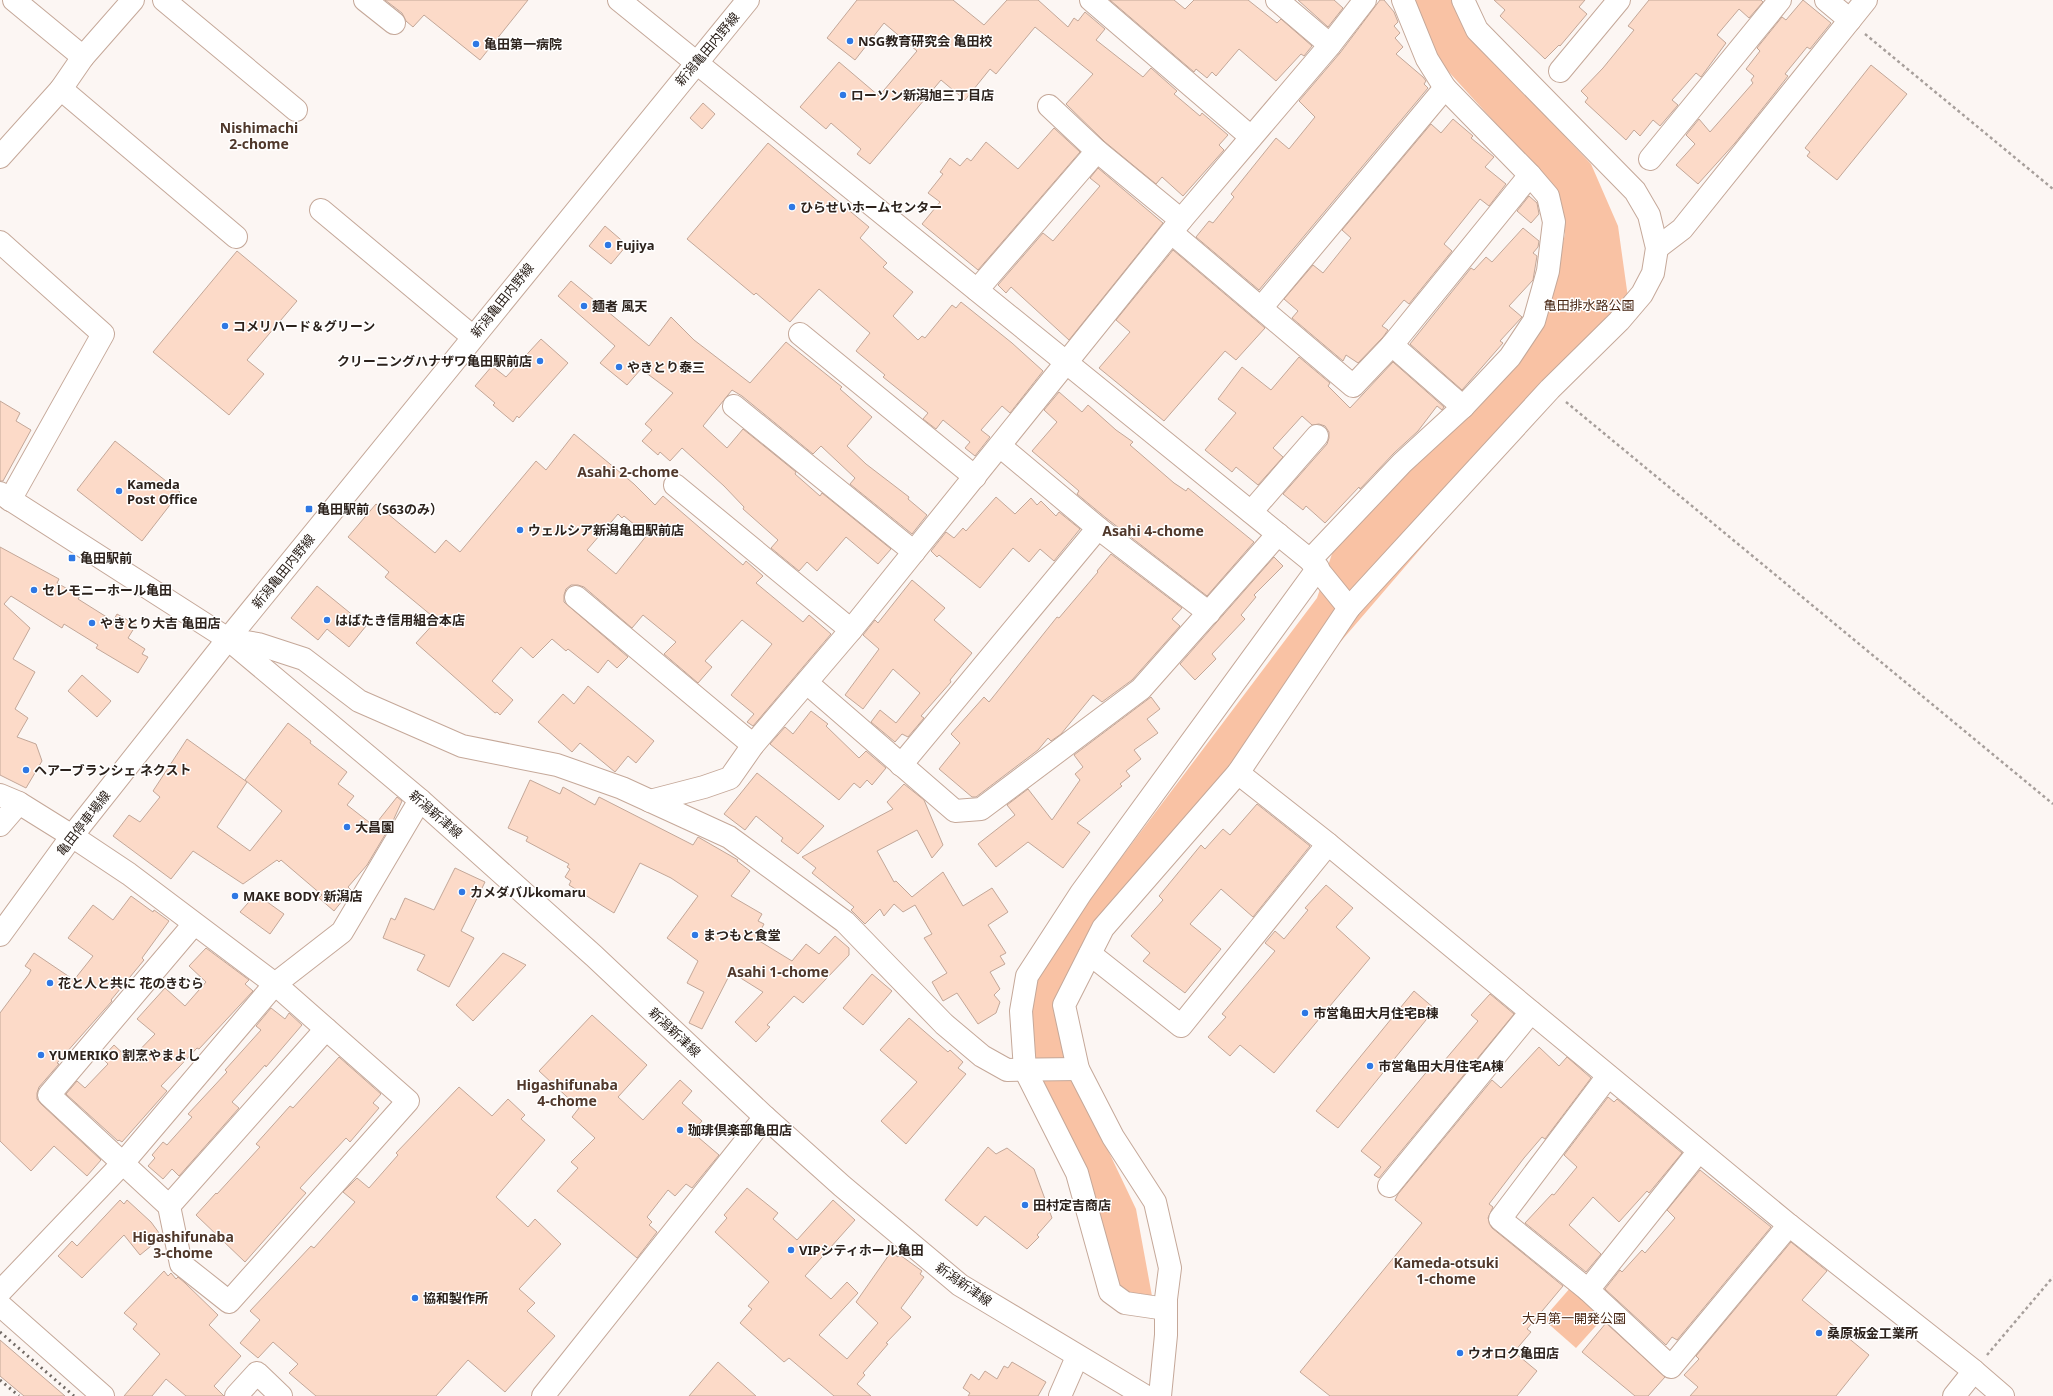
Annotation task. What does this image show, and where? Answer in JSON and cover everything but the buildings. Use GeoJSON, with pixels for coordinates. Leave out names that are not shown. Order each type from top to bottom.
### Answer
{"type":"FeatureCollection","features":[{"type":"Feature","properties":{"kind":"street"},"geometry":{"type":"LineString","coordinates":[[14,0],[83,57]]}},
{"type":"Feature","properties":{"kind":"street"},"geometry":{"type":"LineString","coordinates":[[0,157],[61,89],[83,57],[133,0]]}},
{"type":"Feature","properties":{"kind":"street"},"geometry":{"type":"LineString","coordinates":[[164,0],[296,110]]}},
{"type":"Feature","properties":{"kind":"street"},"geometry":{"type":"LineString","coordinates":[[365,0],[394,23]]}},
{"type":"Feature","properties":{"kind":"street"},"geometry":{"type":"LineString","coordinates":[[619,0],[1066,364],[1278,534],[1314,564],[1349,608]]}},
{"type":"Feature","properties":{"kind":"street","name":"新潟亀田内野線"},"geometry":{"type":"LineString","coordinates":[[228,639],[472,337],[748,0]]}},
{"type":"Feature","properties":{"kind":"street"},"geometry":{"type":"LineString","coordinates":[[1092,0],[1251,137]]}},
{"type":"Feature","properties":{"kind":"street"},"geometry":{"type":"LineString","coordinates":[[1277,0],[1330,45]]}},
{"type":"Feature","properties":{"kind":"street"},"geometry":{"type":"LineString","coordinates":[[650,801],[704,787],[730,778],[753,744],[851,630],[1176,227],[1330,45],[1365,0]]}},
{"type":"Feature","properties":{"kind":"street"},"geometry":{"type":"LineString","coordinates":[[1166,1309],[1125,1303],[1110,1292],[1077,1173],[1025,1070],[1021,1011],[1027,976],[1081,893],[1314,564],[1402,463],[1463,407],[1510,357],[1534,321],[1548,271],[1554,222],[1548,196],[1530,175],[1445,88],[1427,59],[1403,0]]}},
{"type":"Feature","properties":{"kind":"street"},"geometry":{"type":"LineString","coordinates":[[1160,1396],[1166,1335],[1166,1309],[1170,1268],[1155,1202],[1112,1137],[1078,1069],[1064,1005],[1103,928],[1238,773],[1349,608],[1550,389],[1619,321],[1642,294],[1653,273],[1657,248],[1649,215],[1634,191],[1477,30],[1463,0]]}},
{"type":"Feature","properties":{"kind":"street"},"geometry":{"type":"LineString","coordinates":[[1560,71],[1619,0]]}},
{"type":"Feature","properties":{"kind":"street"},"geometry":{"type":"LineString","coordinates":[[1650,159],[1780,0]]}},
{"type":"Feature","properties":{"kind":"street"},"geometry":{"type":"LineString","coordinates":[[1826,0],[1850,20]]}},
{"type":"Feature","properties":{"kind":"street"},"geometry":{"type":"LineString","coordinates":[[1657,248],[1682,229],[1866,0]]}},
{"type":"Feature","properties":{"kind":"street"},"geometry":{"type":"LineString","coordinates":[[1261,308],[1445,88]]}},
{"type":"Feature","properties":{"kind":"street"},"geometry":{"type":"LineString","coordinates":[[61,89],[236,237]]}},
{"type":"Feature","properties":{"kind":"street"},"geometry":{"type":"LineString","coordinates":[[1049,106],[1098,150],[1261,308],[1353,386],[1392,345],[1530,175]]}},
{"type":"Feature","properties":{"kind":"street"},"geometry":{"type":"LineString","coordinates":[[977,290],[1098,150]]}},
{"type":"Feature","properties":{"kind":"street"},"geometry":{"type":"LineString","coordinates":[[321,210],[472,337]]}},
{"type":"Feature","properties":{"kind":"street"},"geometry":{"type":"LineString","coordinates":[[0,242],[103,334],[5,497]]}},
{"type":"Feature","properties":{"kind":"street"},"geometry":{"type":"LineString","coordinates":[[800,334],[975,477]]}},
{"type":"Feature","properties":{"kind":"street"},"geometry":{"type":"LineString","coordinates":[[1392,345],[1463,407]]}},
{"type":"Feature","properties":{"kind":"street"},"geometry":{"type":"LineString","coordinates":[[734,406],[914,552]]}},
{"type":"Feature","properties":{"kind":"street"},"geometry":{"type":"LineString","coordinates":[[1251,512],[1317,436]]}},
{"type":"Feature","properties":{"kind":"street"},"geometry":{"type":"LineString","coordinates":[[1000,446],[1098,528],[1209,613]]}},
{"type":"Feature","properties":{"kind":"street"},"geometry":{"type":"LineString","coordinates":[[675,485],[851,630]]}},
{"type":"Feature","properties":{"kind":"street","name":"新潟新津線"},"geometry":{"type":"LineString","coordinates":[[5,497],[228,639],[420,800],[594,956],[765,1117],[842,1186],[960,1285],[1077,1357],[1145,1396]]}},
{"type":"Feature","properties":{"kind":"street"},"geometry":{"type":"LineString","coordinates":[[901,765],[1098,528]]}},
{"type":"Feature","properties":{"kind":"street"},"geometry":{"type":"LineString","coordinates":[[807,682],[901,765],[955,810],[981,809],[1141,689],[1278,534]]}},
{"type":"Feature","properties":{"kind":"street"},"geometry":{"type":"LineString","coordinates":[[576,597],[753,744]]}},
{"type":"Feature","properties":{"kind":"street"},"geometry":{"type":"LineString","coordinates":[[228,639],[258,644],[304,658],[359,701],[462,746],[557,766],[622,788],[729,837],[845,922],[944,1024],[982,1056],[1007,1070],[1078,1069]]}},
{"type":"Feature","properties":{"kind":"street","name":"亀田停車場線"},"geometry":{"type":"LineString","coordinates":[[0,935],[72,836],[228,639]]}},
{"type":"Feature","properties":{"kind":"street"},"geometry":{"type":"LineString","coordinates":[[1238,773],[1328,844],[1789,1225],[1974,1371],[2003,1396]]}},
{"type":"Feature","properties":{"kind":"street"},"geometry":{"type":"LineString","coordinates":[[0,825],[9,799],[72,836],[129,874],[275,984],[408,1101],[229,1302],[182,1264],[169,1206],[49,1095],[194,924]]}},
{"type":"Feature","properties":{"kind":"street"},"geometry":{"type":"LineString","coordinates":[[0,1292],[123,1163],[275,984],[342,932],[420,800]]}},
{"type":"Feature","properties":{"kind":"street"},"geometry":{"type":"LineString","coordinates":[[1090,954],[1182,1026],[1328,844]]}},
{"type":"Feature","properties":{"kind":"street"},"geometry":{"type":"LineString","coordinates":[[1390,1186],[1531,1012]]}},
{"type":"Feature","properties":{"kind":"street"},"geometry":{"type":"LineString","coordinates":[[169,1206],[326,1029]]}},
{"type":"Feature","properties":{"kind":"street"},"geometry":{"type":"LineString","coordinates":[[1608,1076],[1500,1219],[1588,1290],[1671,1366],[1789,1225]]}},
{"type":"Feature","properties":{"kind":"street"},"geometry":{"type":"LineString","coordinates":[[543,1396],[765,1117]]}},
{"type":"Feature","properties":{"kind":"street"},"geometry":{"type":"LineString","coordinates":[[1588,1290],[1699,1151]]}},
{"type":"Feature","properties":{"kind":"street"},"geometry":{"type":"LineString","coordinates":[[0,1306],[103,1396]]}},
{"type":"Feature","properties":{"kind":"street"},"geometry":{"type":"LineString","coordinates":[[1060,1396],[1077,1357]]}},
{"type":"Feature","properties":{"kind":"street"},"geometry":{"type":"LineString","coordinates":[[1954,1396],[1974,1371]]}},
{"type":"Feature","properties":{"kind":"street"},"geometry":{"type":"LineString","coordinates":[[236,1396],[257,1373],[282,1396]]}},
{"type":"Feature","properties":{"kind":"path"},"geometry":{"type":"LineString","coordinates":[[1850,20],[1878,45],[2053,189]]}},
{"type":"Feature","properties":{"kind":"path"},"geometry":{"type":"LineString","coordinates":[[1550,389],[2053,804]]}},
{"type":"Feature","properties":{"kind":"path"},"geometry":{"type":"LineString","coordinates":[[1974,1371],[2053,1277]]}},
{"type":"Feature","properties":{"kind":"green space","name":"亀田排水路公園"},"geometry":{"type":"Polygon","coordinates":[[[1414,0],[1459,0],[1480,46],[1591,164],[1618,226],[1631,319],[1527,425],[1102,919],[1057,1005],[1076,1083],[1136,1209],[1152,1296],[1130,1297],[1113,1282],[1031,1056],[1032,976],[1317,598],[1334,548],[1547,311],[1565,234],[1551,184],[1437,59],[1414,0]]]}},
{"type":"Feature","properties":{"kind":"green space","name":"大月第一開発公園"},"geometry":{"type":"Polygon","coordinates":[[[1571,1287],[1604,1317],[1576,1348],[1543,1319],[1571,1287]]]}},
{"type":"Feature","properties":{"kind":"railway"},"geometry":{"type":"LineString","coordinates":[[0,1332],[74,1396]]}},
{"type":"Feature","properties":{"kind":"railway"},"geometry":{"type":"LineString","coordinates":[[0,1380],[19,1396]]}},
{"type":"Feature","properties":{"kind":"place","name":"NSG教育研究会 亀田校"},"geometry":{"type":"Point","coordinates":[850,41]}},
{"type":"Feature","properties":{"kind":"place","name":"亀田第一病院"},"geometry":{"type":"Point","coordinates":[476,44]}},
{"type":"Feature","properties":{"kind":"place","name":"ローソン新潟旭三丁目店"},"geometry":{"type":"Point","coordinates":[843,95]}},
{"type":"Feature","properties":{"kind":"place","name":"ひらせいホームセンター"},"geometry":{"type":"Point","coordinates":[792,207]}},
{"type":"Feature","properties":{"kind":"place","name":"Fujiya"},"geometry":{"type":"Point","coordinates":[608,245]}},
{"type":"Feature","properties":{"kind":"place","name":"麺者 風天"},"geometry":{"type":"Point","coordinates":[584,306]}},
{"type":"Feature","properties":{"kind":"place","name":"コメリハード＆グリーン"},"geometry":{"type":"Point","coordinates":[225,326]}},
{"type":"Feature","properties":{"kind":"place","name":"クリーニングハナザワ亀田駅前店"},"geometry":{"type":"Point","coordinates":[540,361]}},
{"type":"Feature","properties":{"kind":"place","name":"やきとり泰三"},"geometry":{"type":"Point","coordinates":[619,367]}},
{"type":"Feature","properties":{"kind":"place","name":"Kameda Post Office"},"geometry":{"type":"Point","coordinates":[119,491]}},
{"type":"Feature","properties":{"kind":"place","name":"亀田駅前（S63のみ）"},"geometry":{"type":"Point","coordinates":[309,509]}},
{"type":"Feature","properties":{"kind":"place","name":"ウェルシア新潟亀田駅前店"},"geometry":{"type":"Point","coordinates":[520,530]}},
{"type":"Feature","properties":{"kind":"place","name":"亀田駅前"},"geometry":{"type":"Point","coordinates":[72,558]}},
{"type":"Feature","properties":{"kind":"place","name":"セレモニーホール亀田"},"geometry":{"type":"Point","coordinates":[34,590]}},
{"type":"Feature","properties":{"kind":"place","name":"はばたき信用組合本店"},"geometry":{"type":"Point","coordinates":[327,620]}},
{"type":"Feature","properties":{"kind":"place","name":"やきとり大吉 亀田店"},"geometry":{"type":"Point","coordinates":[92,623]}},
{"type":"Feature","properties":{"kind":"place","name":"ヘアーブランシェ ネクスト"},"geometry":{"type":"Point","coordinates":[26,770]}},
{"type":"Feature","properties":{"kind":"place","name":"大昌園"},"geometry":{"type":"Point","coordinates":[347,827]}},
{"type":"Feature","properties":{"kind":"place","name":"カメダバルkomaru"},"geometry":{"type":"Point","coordinates":[462,892]}},
{"type":"Feature","properties":{"kind":"place","name":"MAKE BODY 新潟店"},"geometry":{"type":"Point","coordinates":[235,896]}},
{"type":"Feature","properties":{"kind":"place","name":"まつもと食堂"},"geometry":{"type":"Point","coordinates":[695,935]}},
{"type":"Feature","properties":{"kind":"place","name":"花と人と共に 花のきむら"},"geometry":{"type":"Point","coordinates":[50,983]}},
{"type":"Feature","properties":{"kind":"place","name":"市営亀田大月住宅B棟"},"geometry":{"type":"Point","coordinates":[1305,1013]}},
{"type":"Feature","properties":{"kind":"place","name":"YUMERIKO 割烹やまよし"},"geometry":{"type":"Point","coordinates":[41,1055]}},
{"type":"Feature","properties":{"kind":"place","name":"市営亀田大月住宅A棟"},"geometry":{"type":"Point","coordinates":[1370,1066]}},
{"type":"Feature","properties":{"kind":"place","name":"珈琲倶楽部亀田店"},"geometry":{"type":"Point","coordinates":[680,1130]}},
{"type":"Feature","properties":{"kind":"place","name":"田村定吉商店"},"geometry":{"type":"Point","coordinates":[1025,1205]}},
{"type":"Feature","properties":{"kind":"place","name":"VIPシティホール亀田"},"geometry":{"type":"Point","coordinates":[791,1250]}},
{"type":"Feature","properties":{"kind":"place","name":"協和製作所"},"geometry":{"type":"Point","coordinates":[415,1298]}},
{"type":"Feature","properties":{"kind":"place","name":"桑原板金工業所"},"geometry":{"type":"Point","coordinates":[1819,1333]}},
{"type":"Feature","properties":{"kind":"place","name":"ウオロク亀田店"},"geometry":{"type":"Point","coordinates":[1460,1353]}},
{"type":"Feature","properties":{"kind":"district","name":"Nishimachi 2-chome"},"geometry":{"type":"Point","coordinates":[259,136]}},
{"type":"Feature","properties":{"kind":"district","name":"Asahi 2-chome"},"geometry":{"type":"Point","coordinates":[628,472]}},
{"type":"Feature","properties":{"kind":"district","name":"Asahi 4-chome"},"geometry":{"type":"Point","coordinates":[1153,531]}},
{"type":"Feature","properties":{"kind":"district","name":"Asahi 1-chome"},"geometry":{"type":"Point","coordinates":[778,972]}},
{"type":"Feature","properties":{"kind":"district","name":"Higashifunaba 4-chome"},"geometry":{"type":"Point","coordinates":[567,1094]}},
{"type":"Feature","properties":{"kind":"district","name":"Higashifunaba 3-chome"},"geometry":{"type":"Point","coordinates":[183,1246]}},
{"type":"Feature","properties":{"kind":"district","name":"Kameda-otsuki 1-chome"},"geometry":{"type":"Point","coordinates":[1446,1272]}}]}
